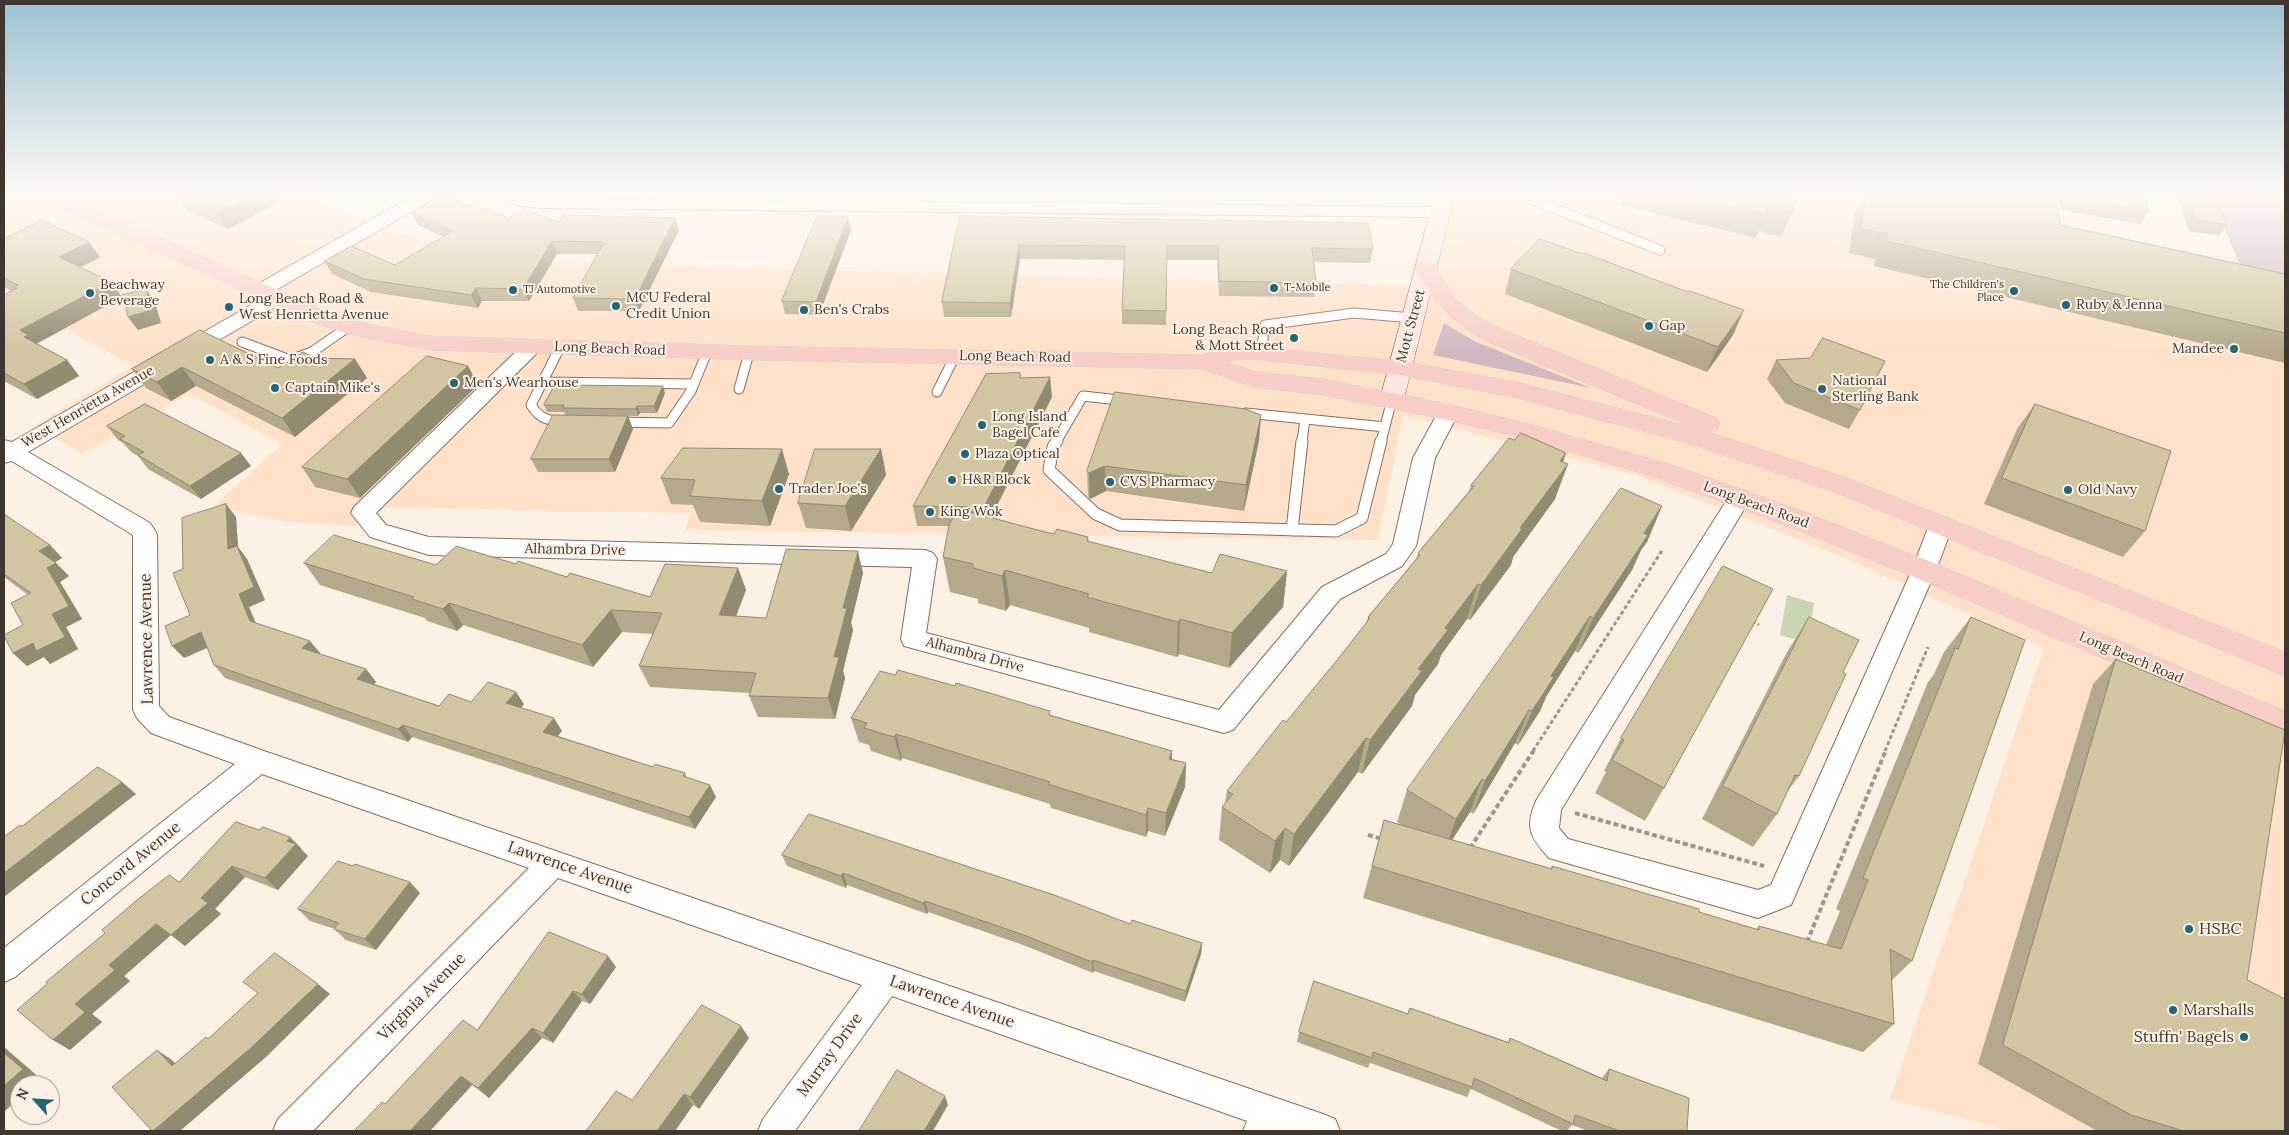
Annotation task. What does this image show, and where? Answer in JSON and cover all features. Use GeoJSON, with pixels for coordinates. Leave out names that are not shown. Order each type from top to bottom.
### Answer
{"type":"FeatureCollection","features":[{"type":"Feature","properties":{"kind":"main road","name":"Long Beach Road"},"geometry":{"type":"LineString","coordinates":[[165,247],[319,317],[348,327],[429,343],[707,352],[1203,362],[1254,379],[1323,386],[1392,399],[1533,433],[1660,470],[1740,498],[1924,570],[2285,724]]}},
{"type":"Feature","properties":{"kind":"main road","name":"Mott Street"},"geometry":{"type":"LineString","coordinates":[[1392,399],[1432,247]]}},
{"type":"Feature","properties":{"kind":"main road"},"geometry":{"type":"LineString","coordinates":[[1426,268],[1440,295],[1450,307],[1474,325],[1494,336],[1726,432],[1842,485]]}},
{"type":"Feature","properties":{"kind":"main road","name":"Long Beach Road"},"geometry":{"type":"LineString","coordinates":[[1203,362],[1235,352],[1261,353],[1400,368],[1516,390],[1688,434],[1842,485],[2285,664]]}},
{"type":"Feature","properties":{"kind":"street","name":"West Henrietta Avenue"},"geometry":{"type":"LineString","coordinates":[[6,451],[268,295],[345,247]]}},
{"type":"Feature","properties":{"kind":"street","name":"Alhambra Drive"},"geometry":{"type":"LineString","coordinates":[[533,346],[362,513],[378,531],[429,546],[926,559],[913,639],[1224,722],[1331,593],[1394,560],[1404,546],[1424,458],[1448,412]]}},
{"type":"Feature","properties":{"kind":"street","name":"Lawrence Avenue"},"geometry":{"type":"LineString","coordinates":[[6,451],[142,529],[145,534],[146,710],[160,725],[258,761],[886,979],[1265,1122],[1323,1131]]}},
{"type":"Feature","properties":{"kind":"street"},"geometry":{"type":"LineString","coordinates":[[1740,498],[1548,808],[1544,832],[1559,849],[1758,904],[1781,895],[1942,525]]}},
{"type":"Feature","properties":{"kind":"street","name":"Concord Avenue"},"geometry":{"type":"LineString","coordinates":[[4,968],[258,761]]}},
{"type":"Feature","properties":{"kind":"street","name":"Virginia Avenue"},"geometry":{"type":"LineString","coordinates":[[290,1131],[554,863]]}},
{"type":"Feature","properties":{"kind":"street","name":"Murray Drive"},"geometry":{"type":"LineString","coordinates":[[775,1131],[886,979]]}},
{"type":"Feature","properties":{"kind":"lane"},"geometry":{"type":"LineString","coordinates":[[1652,247],[1660,250]]}},
{"type":"Feature","properties":{"kind":"lane"},"geometry":{"type":"LineString","coordinates":[[1261,353],[1264,325],[1354,313],[1413,318]]}},
{"type":"Feature","properties":{"kind":"lane"},"geometry":{"type":"LineString","coordinates":[[242,342],[289,360],[300,358],[348,327]]}},
{"type":"Feature","properties":{"kind":"lane"},"geometry":{"type":"LineString","coordinates":[[560,347],[531,405],[538,416],[549,421],[573,418]]}},
{"type":"Feature","properties":{"kind":"lane"},"geometry":{"type":"LineString","coordinates":[[606,422],[668,423],[694,384],[707,352]]}},
{"type":"Feature","properties":{"kind":"lane"},"geometry":{"type":"LineString","coordinates":[[738,389],[749,353]]}},
{"type":"Feature","properties":{"kind":"lane"},"geometry":{"type":"LineString","coordinates":[[937,392],[955,356]]}},
{"type":"Feature","properties":{"kind":"lane"},"geometry":{"type":"LineString","coordinates":[[542,382],[586,388],[641,388],[694,384]]}},
{"type":"Feature","properties":{"kind":"lane"},"geometry":{"type":"LineString","coordinates":[[1141,402],[1083,396],[1053,448],[1049,470],[1096,514],[1120,525],[1336,531],[1362,518],[1392,399]]}},
{"type":"Feature","properties":{"kind":"lane"},"geometry":{"type":"LineString","coordinates":[[625,422],[630,412]]}},
{"type":"Feature","properties":{"kind":"lane"},"geometry":{"type":"LineString","coordinates":[[1238,412],[1385,427]]}},
{"type":"Feature","properties":{"kind":"lane"},"geometry":{"type":"LineString","coordinates":[[1292,530],[1305,419]]}},
{"type":"Feature","properties":{"kind":"path"},"geometry":{"type":"LineString","coordinates":[[1468,856],[1470,847],[1662,549]]}},
{"type":"Feature","properties":{"kind":"path"},"geometry":{"type":"LineString","coordinates":[[1750,620],[1758,624]]}},
{"type":"Feature","properties":{"kind":"path"},"geometry":{"type":"LineString","coordinates":[[1806,945],[1928,646]]}},
{"type":"Feature","properties":{"kind":"path"},"geometry":{"type":"LineString","coordinates":[[1567,810],[1765,867],[1769,858]]}},
{"type":"Feature","properties":{"kind":"path"},"geometry":{"type":"LineString","coordinates":[[1368,835],[1387,840]]}},
{"type":"Feature","properties":{"kind":"shaded area"},"geometry":{"type":"Polygon","coordinates":[[[4,247],[453,247],[511,262],[1426,286],[1435,247],[2068,247],[2285,296],[2285,1131],[2010,1131],[1890,1099],[2044,648],[1840,556],[1636,475],[1403,415],[1378,540],[685,530],[690,513],[386,508],[355,526],[288,522],[214,506],[282,444],[189,394],[82,454],[36,425],[134,366],[4,296],[4,247]]]}},
{"type":"Feature","properties":{"kind":"shaded area"},"geometry":{"type":"Polygon","coordinates":[[[2232,247],[2285,247],[2285,295],[2249,287],[2232,247]]]}},
{"type":"Feature","properties":{"kind":"shaded area"},"geometry":{"type":"Polygon","coordinates":[[[1444,323],[1474,341],[1591,388],[1433,355],[1444,323]]]}},
{"type":"Feature","properties":{"kind":"shaded area"},"geometry":{"type":"Polygon","coordinates":[[[1787,595],[1814,603],[1808,643],[1780,635],[1787,595]]]}},
{"type":"Feature","properties":{"kind":"building"},"geometry":{"type":"Polygon","coordinates":[[[4,247],[79,247],[59,257],[111,282],[20,330],[28,335],[24,337],[67,360],[24,384],[4,373],[4,295],[17,288],[15,287],[18,285],[4,278],[4,247]]]}},
{"type":"Feature","properties":{"kind":"building"},"geometry":{"type":"Polygon","coordinates":[[[349,247],[353,247],[395,265],[425,247],[548,247],[523,289],[476,288],[471,295],[364,279],[324,261],[349,247]]]}},
{"type":"Feature","properties":{"kind":"building"},"geometry":{"type":"Polygon","coordinates":[[[601,247],[661,247],[635,299],[573,298],[601,247]]]}},
{"type":"Feature","properties":{"kind":"building"},"geometry":{"type":"Polygon","coordinates":[[[804,247],[837,247],[816,302],[782,301],[804,247]]]}},
{"type":"Feature","properties":{"kind":"building"},"geometry":{"type":"Polygon","coordinates":[[[954,247],[1019,247],[1010,303],[942,302],[954,247]]]}},
{"type":"Feature","properties":{"kind":"building"},"geometry":{"type":"Polygon","coordinates":[[[1125,247],[1167,247],[1166,311],[1122,310],[1125,247]]]}},
{"type":"Feature","properties":{"kind":"building"},"geometry":{"type":"Polygon","coordinates":[[[1218,247],[1373,247],[1373,249],[1312,248],[1316,283],[1219,281],[1218,247]]]}},
{"type":"Feature","properties":{"kind":"building"},"geometry":{"type":"Polygon","coordinates":[[[1532,247],[1563,247],[1744,310],[1718,347],[1511,269],[1532,247]]]}},
{"type":"Feature","properties":{"kind":"building"},"geometry":{"type":"Polygon","coordinates":[[[1913,247],[2161,247],[2285,274],[2285,333],[1913,247]]]}},
{"type":"Feature","properties":{"kind":"building"},"geometry":{"type":"Polygon","coordinates":[[[146,289],[151,310],[128,317],[123,295],[146,289]]]}},
{"type":"Feature","properties":{"kind":"building"},"geometry":{"type":"Polygon","coordinates":[[[200,330],[278,368],[303,352],[315,358],[355,359],[282,418],[182,367],[157,382],[132,369],[200,330]]]}},
{"type":"Feature","properties":{"kind":"building"},"geometry":{"type":"Polygon","coordinates":[[[1823,338],[1885,361],[1860,410],[1794,383],[1776,360],[1810,358],[1823,338]]]}},
{"type":"Feature","properties":{"kind":"building"},"geometry":{"type":"Polygon","coordinates":[[[427,356],[468,366],[347,479],[302,467],[427,356]]]}},
{"type":"Feature","properties":{"kind":"building"},"geometry":{"type":"Polygon","coordinates":[[[1020,373],[1020,378],[1050,377],[984,507],[913,506],[986,374],[1020,373]]]}},
{"type":"Feature","properties":{"kind":"building"},"geometry":{"type":"Polygon","coordinates":[[[555,385],[663,386],[654,406],[637,406],[636,409],[563,408],[564,405],[544,405],[555,385]]]}},
{"type":"Feature","properties":{"kind":"building","name":"CVS Pharmacy"},"geometry":{"type":"Polygon","coordinates":[[[1115,392],[1246,409],[1261,415],[1246,485],[1105,466],[1089,473],[1087,471],[1115,392]]]}},
{"type":"Feature","properties":{"kind":"building"},"geometry":{"type":"Polygon","coordinates":[[[145,404],[241,453],[190,486],[138,455],[144,452],[120,439],[125,436],[107,426],[145,404]]]}},
{"type":"Feature","properties":{"kind":"building"},"geometry":{"type":"Polygon","coordinates":[[[2035,404],[2171,451],[2145,531],[2002,478],[2035,404]]]}},
{"type":"Feature","properties":{"kind":"building"},"geometry":{"type":"Polygon","coordinates":[[[553,415],[628,416],[609,459],[531,459],[553,415]]]}},
{"type":"Feature","properties":{"kind":"building"},"geometry":{"type":"Polygon","coordinates":[[[1521,433],[1566,453],[1560,461],[1568,464],[1520,528],[1522,529],[1481,585],[1478,584],[1445,628],[1448,630],[1418,669],[1422,671],[1370,740],[1366,738],[1294,834],[1285,828],[1275,841],[1222,807],[1233,794],[1227,791],[1283,720],[1286,722],[1338,659],[1370,618],[1368,617],[1420,555],[1418,553],[1474,486],[1471,485],[1509,438],[1514,440],[1521,433]]]}},
{"type":"Feature","properties":{"kind":"building"},"geometry":{"type":"Polygon","coordinates":[[[683,448],[782,449],[762,501],[690,496],[695,480],[661,478],[683,448]]]}},
{"type":"Feature","properties":{"kind":"building"},"geometry":{"type":"Polygon","coordinates":[[[815,449],[881,449],[845,506],[798,503],[815,449]]]}},
{"type":"Feature","properties":{"kind":"building"},"geometry":{"type":"Polygon","coordinates":[[[1621,488],[1662,506],[1644,533],[1648,535],[1593,618],[1590,616],[1551,676],[1554,677],[1532,711],[1529,710],[1485,781],[1482,779],[1456,819],[1407,790],[1621,488]]]}},
{"type":"Feature","properties":{"kind":"building"},"geometry":{"type":"Polygon","coordinates":[[[226,504],[228,549],[237,546],[254,587],[239,594],[250,621],[310,641],[302,648],[366,669],[357,679],[439,706],[449,694],[471,702],[488,682],[516,692],[506,703],[554,718],[543,732],[653,767],[655,764],[685,773],[683,776],[710,785],[689,817],[403,725],[398,729],[214,665],[201,632],[172,646],[165,626],[190,615],[173,573],[183,569],[182,518],[226,504]]]}},
{"type":"Feature","properties":{"kind":"building"},"geometry":{"type":"Polygon","coordinates":[[[959,509],[1054,534],[1057,529],[1088,537],[1087,541],[1212,573],[1220,554],[1287,571],[1232,633],[1180,619],[1178,622],[1087,597],[1089,594],[1005,570],[1002,576],[973,568],[973,564],[943,557],[949,525],[959,509]]]}},
{"type":"Feature","properties":{"kind":"building"},"geometry":{"type":"Polygon","coordinates":[[[4,514],[50,545],[39,551],[56,563],[47,568],[69,606],[52,614],[65,637],[36,651],[33,643],[13,653],[4,636],[23,625],[11,603],[31,593],[4,574],[4,514]]]}},
{"type":"Feature","properties":{"kind":"building"},"geometry":{"type":"Polygon","coordinates":[[[334,535],[436,565],[456,546],[516,564],[518,561],[567,577],[570,573],[650,597],[665,564],[738,568],[719,615],[766,618],[786,549],[858,551],[843,608],[847,608],[834,657],[839,657],[828,698],[749,696],[756,673],[639,666],[662,613],[611,610],[582,645],[449,603],[443,609],[412,599],[414,597],[304,563],[334,535]]]}},
{"type":"Feature","properties":{"kind":"building"},"geometry":{"type":"Polygon","coordinates":[[[1723,566],[1773,589],[1664,788],[1612,760],[1624,740],[1621,738],[1723,566]]]}},
{"type":"Feature","properties":{"kind":"building"},"geometry":{"type":"Polygon","coordinates":[[[1809,617],[1859,640],[1843,672],[1846,674],[1799,776],[1795,775],[1777,814],[1723,786],[1809,617]]]}},
{"type":"Feature","properties":{"kind":"building"},"geometry":{"type":"Polygon","coordinates":[[[1971,617],[2025,640],[1912,961],[1890,949],[1894,1024],[1372,866],[1384,820],[1699,909],[1699,912],[1759,930],[1759,926],[1841,949],[1868,880],[1863,878],[1955,648],[1958,649],[1971,617]]]}},
{"type":"Feature","properties":{"kind":"building"},"geometry":{"type":"Polygon","coordinates":[[[2116,659],[2285,730],[2247,980],[2285,999],[2285,1131],[2184,1131],[2131,1115],[2003,1045],[2116,659]]]}},
{"type":"Feature","properties":{"kind":"building"},"geometry":{"type":"Polygon","coordinates":[[[898,670],[955,686],[956,683],[1050,711],[1049,715],[1172,751],[1169,759],[1186,763],[1166,813],[1148,808],[1146,815],[1048,784],[1050,782],[896,734],[894,737],[864,728],[867,723],[851,718],[880,671],[895,675],[898,670]]]}},
{"type":"Feature","properties":{"kind":"building"},"geometry":{"type":"Polygon","coordinates":[[[98,767],[122,782],[4,873],[4,837],[20,825],[22,826],[98,767]]]}},
{"type":"Feature","properties":{"kind":"building"},"geometry":{"type":"Polygon","coordinates":[[[809,814],[1057,896],[1130,924],[1132,920],[1202,943],[1186,991],[1093,960],[1092,962],[1021,934],[925,901],[923,903],[843,873],[841,876],[782,855],[809,814]]]}},
{"type":"Feature","properties":{"kind":"building"},"geometry":{"type":"Polygon","coordinates":[[[236,822],[259,830],[263,827],[290,837],[287,841],[296,844],[265,878],[232,866],[201,898],[208,903],[171,935],[156,924],[109,965],[115,970],[75,1004],[85,1012],[53,1040],[17,1010],[47,984],[46,982],[105,933],[102,930],[137,900],[169,875],[179,882],[236,822]]]}},
{"type":"Feature","properties":{"kind":"building"},"geometry":{"type":"Polygon","coordinates":[[[338,861],[353,866],[355,864],[410,882],[365,939],[334,929],[339,923],[298,909],[338,861]]]}},
{"type":"Feature","properties":{"kind":"building"},"geometry":{"type":"Polygon","coordinates":[[[549,932],[608,956],[582,994],[573,991],[543,1033],[532,1028],[478,1088],[461,1076],[410,1131],[354,1131],[382,1102],[385,1104],[463,1020],[477,1030],[549,932]]]}},
{"type":"Feature","properties":{"kind":"building"},"geometry":{"type":"Polygon","coordinates":[[[275,953],[318,984],[252,1047],[152,1131],[112,1087],[157,1050],[172,1066],[206,1037],[208,1039],[258,993],[243,982],[275,953]]]}},
{"type":"Feature","properties":{"kind":"building"},"geometry":{"type":"Polygon","coordinates":[[[1314,981],[1408,1014],[1410,1008],[1509,1043],[1510,1038],[1607,1081],[1609,1069],[1689,1098],[1687,1131],[1620,1131],[1575,1115],[1573,1124],[1474,1078],[1472,1087],[1373,1052],[1372,1058],[1299,1032],[1314,981]]]}},
{"type":"Feature","properties":{"kind":"building"},"geometry":{"type":"Polygon","coordinates":[[[702,1005],[741,1026],[690,1097],[684,1094],[657,1131],[586,1131],[616,1091],[632,1100],[702,1005]]]}},
{"type":"Feature","properties":{"kind":"building"},"geometry":{"type":"Polygon","coordinates":[[[4,1053],[23,1069],[16,1075],[10,1075],[10,1081],[4,1086],[4,1053]]]}},
{"type":"Feature","properties":{"kind":"building"},"geometry":{"type":"Polygon","coordinates":[[[897,1070],[945,1096],[924,1131],[859,1131],[897,1070]]]}},
{"type":"Feature","properties":{"kind":"place","name":"T-Mobile"},"geometry":{"type":"Point","coordinates":[1274,288]}},
{"type":"Feature","properties":{"kind":"place","name":"TJ Automotive"},"geometry":{"type":"Point","coordinates":[513,290]}},
{"type":"Feature","properties":{"kind":"place","name":"The Children's Place"},"geometry":{"type":"Point","coordinates":[2014,291]}},
{"type":"Feature","properties":{"kind":"place","name":"Beachway Beverage"},"geometry":{"type":"Point","coordinates":[90,293]}},
{"type":"Feature","properties":{"kind":"place","name":"Ruby & Jenna"},"geometry":{"type":"Point","coordinates":[2066,305]}},
{"type":"Feature","properties":{"kind":"place","name":"MCU Federal Credit Union"},"geometry":{"type":"Point","coordinates":[616,306]}},
{"type":"Feature","properties":{"kind":"place","name":"Long Beach Road & West Henrietta Avenue"},"geometry":{"type":"Point","coordinates":[229,307]}},
{"type":"Feature","properties":{"kind":"place","name":"Ben's Crabs"},"geometry":{"type":"Point","coordinates":[804,310]}},
{"type":"Feature","properties":{"kind":"place","name":"Gap"},"geometry":{"type":"Point","coordinates":[1649,326]}},
{"type":"Feature","properties":{"kind":"place","name":"Long Beach Road & Mott Street"},"geometry":{"type":"Point","coordinates":[1294,338]}},
{"type":"Feature","properties":{"kind":"place","name":"Mandee"},"geometry":{"type":"Point","coordinates":[2234,349]}},
{"type":"Feature","properties":{"kind":"place","name":"A & S Fine Foods"},"geometry":{"type":"Point","coordinates":[210,360]}},
{"type":"Feature","properties":{"kind":"place","name":"Men's Wearhouse"},"geometry":{"type":"Point","coordinates":[454,383]}},
{"type":"Feature","properties":{"kind":"place","name":"Captain Mike's"},"geometry":{"type":"Point","coordinates":[275,388]}},
{"type":"Feature","properties":{"kind":"place","name":"National Sterling Bank"},"geometry":{"type":"Point","coordinates":[1822,389]}},
{"type":"Feature","properties":{"kind":"place","name":"Long Island Bagel Cafe"},"geometry":{"type":"Point","coordinates":[982,425]}},
{"type":"Feature","properties":{"kind":"place","name":"Plaza Optical"},"geometry":{"type":"Point","coordinates":[965,454]}},
{"type":"Feature","properties":{"kind":"place","name":"H&R Block"},"geometry":{"type":"Point","coordinates":[952,480]}},
{"type":"Feature","properties":{"kind":"place","name":"CVS Pharmacy"},"geometry":{"type":"Point","coordinates":[1110,482]}},
{"type":"Feature","properties":{"kind":"place","name":"Trader Joe's"},"geometry":{"type":"Point","coordinates":[779,489]}},
{"type":"Feature","properties":{"kind":"place","name":"Old Navy"},"geometry":{"type":"Point","coordinates":[2068,490]}},
{"type":"Feature","properties":{"kind":"place","name":"King Wok"},"geometry":{"type":"Point","coordinates":[930,512]}},
{"type":"Feature","properties":{"kind":"place","name":"HSBC"},"geometry":{"type":"Point","coordinates":[2189,929]}},
{"type":"Feature","properties":{"kind":"place","name":"Marshalls"},"geometry":{"type":"Point","coordinates":[2173,1010]}},
{"type":"Feature","properties":{"kind":"place","name":"Stuffn' Bagels"},"geometry":{"type":"Point","coordinates":[2244,1037]}}]}
